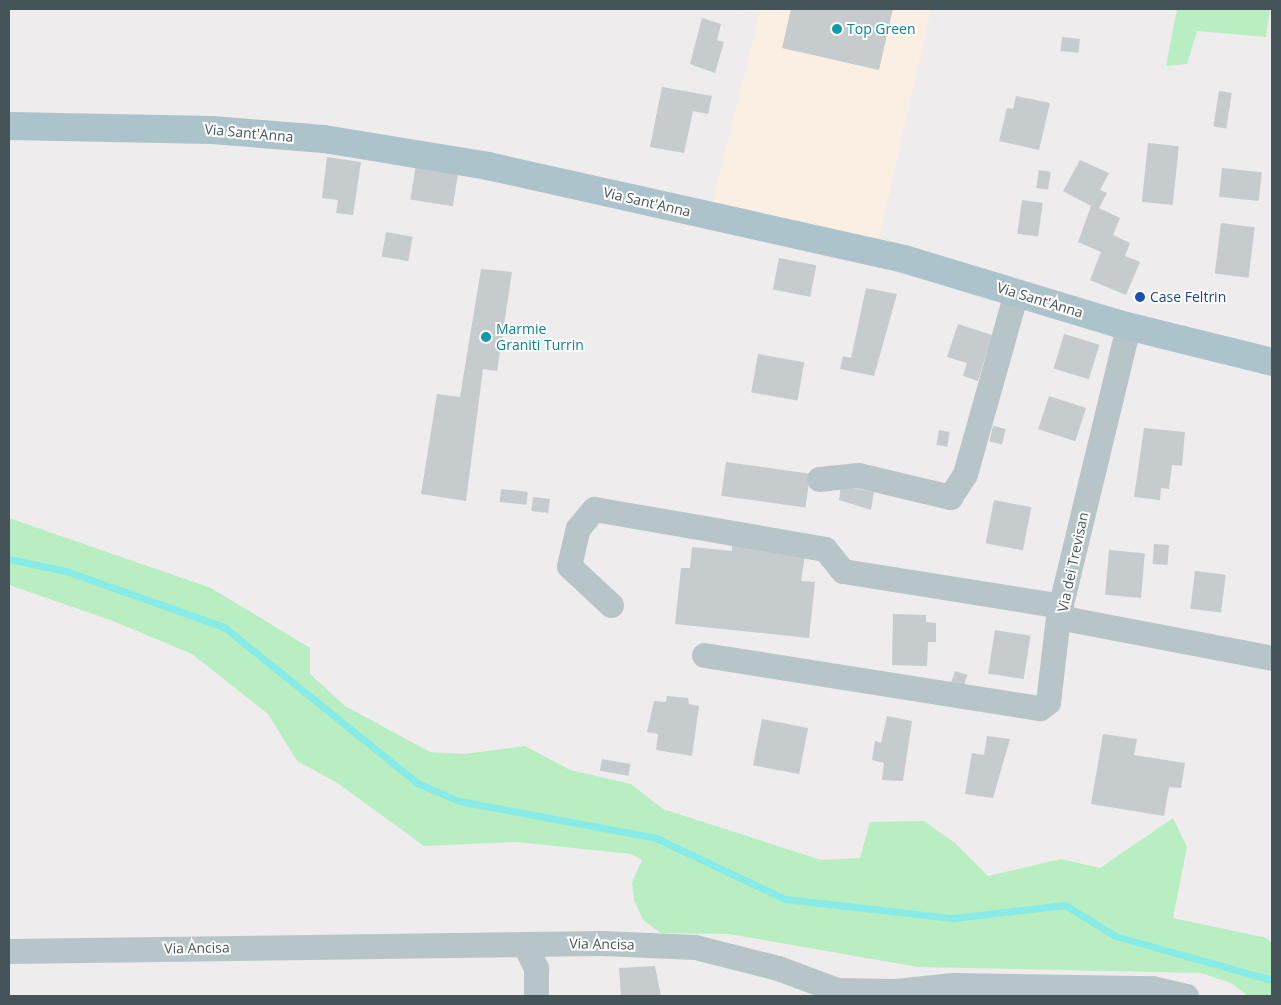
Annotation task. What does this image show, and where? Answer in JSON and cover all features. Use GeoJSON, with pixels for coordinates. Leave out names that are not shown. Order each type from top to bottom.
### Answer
{"type":"FeatureCollection","features":[{"type":"Feature","properties":{"kind":"main road","name":"Via Sant'Anna"},"geometry":{"type":"LineString","coordinates":[[9,126],[205,129],[324,139],[488,166],[904,259],[1128,327],[1272,362]]}},
{"type":"Feature","properties":{"kind":"street"},"geometry":{"type":"LineString","coordinates":[[819,479],[858,475],[950,498],[965,474],[1016,293]]}},
{"type":"Feature","properties":{"kind":"street","name":"Via dei Trevisan"},"geometry":{"type":"LineString","coordinates":[[1128,327],[1060,611],[1272,658]]}},
{"type":"Feature","properties":{"kind":"street"},"geometry":{"type":"LineString","coordinates":[[611,605],[569,566],[578,528],[594,509],[826,549],[843,571],[1060,611],[1048,702],[1040,708],[704,655]]}},
{"type":"Feature","properties":{"kind":"street"},"geometry":{"type":"LineString","coordinates":[[524,944],[536,968],[536,996]]}},
{"type":"Feature","properties":{"kind":"street","name":"Via Ancisa"},"geometry":{"type":"LineString","coordinates":[[9,950],[524,944],[695,947],[778,968],[837,990],[895,991],[953,985],[1152,988],[1186,996]]}},
{"type":"Feature","properties":{"kind":"shaded area"},"geometry":{"type":"Polygon","coordinates":[[[733,9],[931,9],[876,253],[709,215],[760,13],[733,9]]]}},
{"type":"Feature","properties":{"kind":"green space"},"geometry":{"type":"Polygon","coordinates":[[[1177,9],[1270,9],[1266,37],[1197,31],[1187,64],[1166,66],[1177,9]]]}},
{"type":"Feature","properties":{"kind":"green space"},"geometry":{"type":"Polygon","coordinates":[[[9,518],[211,588],[310,648],[310,674],[345,706],[430,752],[464,754],[525,746],[570,770],[631,784],[663,809],[821,860],[860,858],[870,822],[924,821],[955,843],[988,876],[1061,859],[1100,868],[1173,818],[1187,847],[1173,918],[1267,938],[1272,943],[1272,996],[1248,996],[1231,983],[1201,973],[918,967],[729,934],[661,933],[643,920],[634,900],[632,882],[642,860],[631,854],[516,842],[424,846],[336,782],[297,761],[268,714],[192,654],[113,621],[9,585],[9,518]]]}},
{"type":"Feature","properties":{"kind":"building","name":"Top Green"},"geometry":{"type":"Polygon","coordinates":[[[791,9],[893,9],[879,70],[782,48],[791,9]]]}},
{"type":"Feature","properties":{"kind":"building"},"geometry":{"type":"Polygon","coordinates":[[[702,18],[721,24],[717,40],[724,42],[715,73],[690,64],[702,18]]]}},
{"type":"Feature","properties":{"kind":"building"},"geometry":{"type":"Polygon","coordinates":[[[1062,37],[1080,39],[1078,53],[1061,51],[1062,37]]]}},
{"type":"Feature","properties":{"kind":"building"},"geometry":{"type":"Polygon","coordinates":[[[662,87],[712,96],[708,114],[693,111],[684,153],[650,147],[662,87]]]}},
{"type":"Feature","properties":{"kind":"building"},"geometry":{"type":"Polygon","coordinates":[[[1219,91],[1232,93],[1226,129],[1213,127],[1219,91]]]}},
{"type":"Feature","properties":{"kind":"building"},"geometry":{"type":"Polygon","coordinates":[[[1016,96],[1050,103],[1039,150],[999,141],[1007,108],[1013,109],[1016,96]]]}},
{"type":"Feature","properties":{"kind":"building"},"geometry":{"type":"Polygon","coordinates":[[[1148,143],[1179,146],[1173,205],[1142,202],[1148,143]]]}},
{"type":"Feature","properties":{"kind":"building"},"geometry":{"type":"Polygon","coordinates":[[[327,157],[361,162],[353,215],[336,213],[338,200],[322,198],[327,157]]]}},
{"type":"Feature","properties":{"kind":"building"},"geometry":{"type":"Polygon","coordinates":[[[1080,160],[1109,173],[1100,190],[1107,193],[1099,208],[1120,218],[1113,235],[1130,243],[1125,256],[1140,262],[1126,295],[1090,280],[1101,252],[1078,242],[1091,206],[1063,191],[1080,160]]]}},
{"type":"Feature","properties":{"kind":"building"},"geometry":{"type":"Polygon","coordinates":[[[416,164],[458,171],[453,206],[410,200],[416,164]]]}},
{"type":"Feature","properties":{"kind":"building"},"geometry":{"type":"Polygon","coordinates":[[[1222,168],[1262,172],[1259,201],[1219,197],[1222,168]]]}},
{"type":"Feature","properties":{"kind":"building"},"geometry":{"type":"Polygon","coordinates":[[[1039,170],[1051,172],[1048,190],[1036,188],[1039,170]]]}},
{"type":"Feature","properties":{"kind":"building"},"geometry":{"type":"Polygon","coordinates":[[[1022,200],[1043,203],[1038,237],[1017,234],[1022,200]]]}},
{"type":"Feature","properties":{"kind":"building"},"geometry":{"type":"Polygon","coordinates":[[[1221,223],[1255,227],[1249,278],[1215,274],[1221,223]]]}},
{"type":"Feature","properties":{"kind":"building"},"geometry":{"type":"Polygon","coordinates":[[[386,232],[413,237],[408,261],[382,257],[386,232]]]}},
{"type":"Feature","properties":{"kind":"building"},"geometry":{"type":"Polygon","coordinates":[[[779,258],[816,265],[810,297],[773,289],[779,258]]]}},
{"type":"Feature","properties":{"kind":"building"},"geometry":{"type":"Polygon","coordinates":[[[481,269],[512,272],[497,371],[483,369],[466,501],[421,494],[437,394],[460,397],[481,269]]]}},
{"type":"Feature","properties":{"kind":"building"},"geometry":{"type":"Polygon","coordinates":[[[866,288],[897,294],[874,376],[840,369],[843,356],[851,358],[866,288]]]}},
{"type":"Feature","properties":{"kind":"building"},"geometry":{"type":"Polygon","coordinates":[[[958,324],[992,335],[978,381],[963,376],[967,363],[947,357],[958,324]]]}},
{"type":"Feature","properties":{"kind":"building"},"geometry":{"type":"Polygon","coordinates":[[[1064,334],[1099,345],[1089,379],[1053,368],[1064,334]]]}},
{"type":"Feature","properties":{"kind":"building"},"geometry":{"type":"Polygon","coordinates":[[[758,354],[804,362],[798,401],[751,392],[758,354]]]}},
{"type":"Feature","properties":{"kind":"building"},"geometry":{"type":"Polygon","coordinates":[[[1049,396],[1086,408],[1075,441],[1038,429],[1049,396]]]}},
{"type":"Feature","properties":{"kind":"building"},"geometry":{"type":"Polygon","coordinates":[[[993,426],[1006,429],[1002,445],[989,442],[993,426]]]}},
{"type":"Feature","properties":{"kind":"building"},"geometry":{"type":"Polygon","coordinates":[[[1144,428],[1185,432],[1182,466],[1172,465],[1169,489],[1161,488],[1160,500],[1134,497],[1144,428]]]}},
{"type":"Feature","properties":{"kind":"building"},"geometry":{"type":"Polygon","coordinates":[[[939,430],[950,432],[947,447],[936,445],[939,430]]]}},
{"type":"Feature","properties":{"kind":"building"},"geometry":{"type":"Polygon","coordinates":[[[726,462],[810,474],[805,507],[721,496],[726,462]]]}},
{"type":"Feature","properties":{"kind":"building"},"geometry":{"type":"Polygon","coordinates":[[[841,486],[874,492],[871,510],[839,500],[841,486]]]}},
{"type":"Feature","properties":{"kind":"building"},"geometry":{"type":"Polygon","coordinates":[[[501,489],[528,492],[526,505],[500,502],[501,489]]]}},
{"type":"Feature","properties":{"kind":"building"},"geometry":{"type":"Polygon","coordinates":[[[533,497],[550,499],[548,513],[531,511],[533,497]]]}},
{"type":"Feature","properties":{"kind":"building"},"geometry":{"type":"Polygon","coordinates":[[[994,500],[1031,507],[1023,550],[986,543],[994,500]]]}},
{"type":"Feature","properties":{"kind":"building"},"geometry":{"type":"Polygon","coordinates":[[[1154,544],[1169,545],[1168,565],[1153,564],[1154,544]]]}},
{"type":"Feature","properties":{"kind":"building"},"geometry":{"type":"Polygon","coordinates":[[[732,546],[805,555],[801,581],[815,582],[809,638],[675,624],[681,568],[690,568],[692,547],[732,551],[732,546]]]}},
{"type":"Feature","properties":{"kind":"building"},"geometry":{"type":"Polygon","coordinates":[[[1109,550],[1145,553],[1141,598],[1105,595],[1109,550]]]}},
{"type":"Feature","properties":{"kind":"building"},"geometry":{"type":"Polygon","coordinates":[[[1195,571],[1226,575],[1221,612],[1190,609],[1195,571]]]}},
{"type":"Feature","properties":{"kind":"building"},"geometry":{"type":"Polygon","coordinates":[[[893,614],[926,615],[926,622],[936,623],[936,642],[928,642],[927,666],[892,665],[893,614]]]}},
{"type":"Feature","properties":{"kind":"building"},"geometry":{"type":"Polygon","coordinates":[[[995,630],[1031,636],[1024,679],[988,673],[995,630]]]}},
{"type":"Feature","properties":{"kind":"building"},"geometry":{"type":"Polygon","coordinates":[[[955,671],[967,675],[963,688],[951,684],[955,671]]]}},
{"type":"Feature","properties":{"kind":"building"},"geometry":{"type":"Polygon","coordinates":[[[667,696],[688,698],[689,704],[699,706],[692,756],[656,750],[658,734],[647,732],[654,701],[666,702],[667,696]]]}},
{"type":"Feature","properties":{"kind":"building"},"geometry":{"type":"Polygon","coordinates":[[[887,716],[912,721],[903,781],[882,780],[884,763],[872,760],[875,741],[881,743],[887,716]]]}},
{"type":"Feature","properties":{"kind":"building"},"geometry":{"type":"Polygon","coordinates":[[[762,719],[808,728],[799,774],[753,765],[762,719]]]}},
{"type":"Feature","properties":{"kind":"building"},"geometry":{"type":"Polygon","coordinates":[[[1103,734],[1137,739],[1134,755],[1185,763],[1181,788],[1169,787],[1164,816],[1091,804],[1103,734]]]}},
{"type":"Feature","properties":{"kind":"building"},"geometry":{"type":"Polygon","coordinates":[[[987,736],[1010,739],[993,798],[965,794],[972,753],[984,755],[987,736]]]}},
{"type":"Feature","properties":{"kind":"building"},"geometry":{"type":"Polygon","coordinates":[[[602,759],[631,764],[628,776],[600,771],[602,759]]]}},
{"type":"Feature","properties":{"kind":"building"},"geometry":{"type":"Polygon","coordinates":[[[655,966],[661,996],[621,996],[619,968],[655,966]]]}},
{"type":"Feature","properties":{"kind":"waterway"},"geometry":{"type":"LineString","coordinates":[[9,559],[66,571],[224,627],[417,783],[459,801],[656,838],[785,899],[953,918],[1065,905],[1115,936],[1272,980]]}},
{"type":"Feature","properties":{"kind":"place","name":"Top Green"},"geometry":{"type":"Point","coordinates":[837,29]}},
{"type":"Feature","properties":{"kind":"place","name":"Case Feltrin"},"geometry":{"type":"Point","coordinates":[1140,297]}},
{"type":"Feature","properties":{"kind":"place","name":"Marmie Graniti Turrin"},"geometry":{"type":"Point","coordinates":[486,337]}}]}
